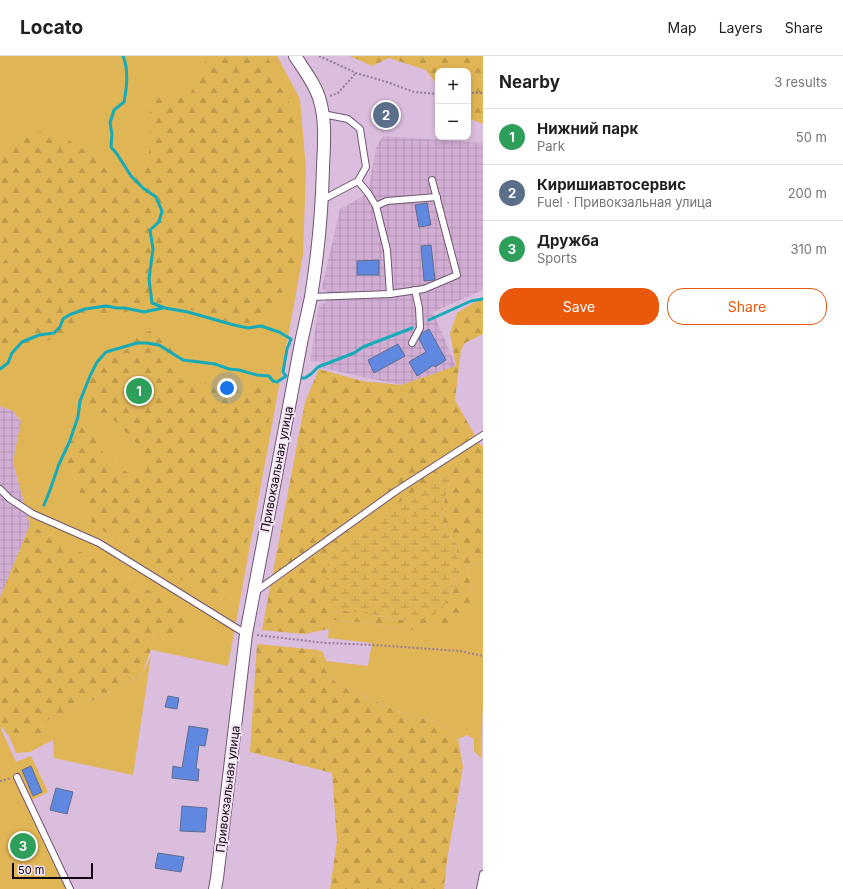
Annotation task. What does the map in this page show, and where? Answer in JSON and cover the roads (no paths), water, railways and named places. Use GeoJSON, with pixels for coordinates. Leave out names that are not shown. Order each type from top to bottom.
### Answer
{"type":"FeatureCollection","features":[{"type":"Feature","properties":{"kind":"street","name":"Привокзальная улица"},"geometry":{"type":"LineString","coordinates":[[215,889],[246,634],[310,297],[322,200],[324,148],[323,114],[320,99],[316,90],[295,56]]}},
{"type":"Feature","properties":{"kind":"lane"},"geometry":{"type":"LineString","coordinates":[[322,200],[358,181],[366,167],[360,129],[348,119],[323,114]]}},
{"type":"Feature","properties":{"kind":"lane"},"geometry":{"type":"LineString","coordinates":[[310,297],[390,294],[424,290],[457,275],[432,180]]}},
{"type":"Feature","properties":{"kind":"lane"},"geometry":{"type":"LineString","coordinates":[[358,181],[376,206],[387,250],[390,294]]}},
{"type":"Feature","properties":{"kind":"lane"},"geometry":{"type":"LineString","coordinates":[[376,206],[387,201],[437,197]]}},
{"type":"Feature","properties":{"kind":"lane"},"geometry":{"type":"LineString","coordinates":[[412,343],[420,328],[419,308],[415,290]]}},
{"type":"Feature","properties":{"kind":"lane"},"geometry":{"type":"LineString","coordinates":[[253,593],[396,491],[483,436]]}},
{"type":"Feature","properties":{"kind":"lane"},"geometry":{"type":"LineString","coordinates":[[0,489],[10,499],[33,514],[100,543],[246,634]]}},
{"type":"Feature","properties":{"kind":"lane"},"geometry":{"type":"LineString","coordinates":[[17,777],[70,889]]}},
{"type":"Feature","properties":{"kind":"lane"},"geometry":{"type":"LineString","coordinates":[[480,889],[483,874]]}},
{"type":"Feature","properties":{"kind":"waterway"},"geometry":{"type":"LineString","coordinates":[[44,505],[59,464],[69,443],[78,417],[80,401],[90,376],[97,362],[106,352],[137,343],[147,343],[159,345],[183,360],[215,364],[229,369],[269,376],[273,381],[277,382],[286,376],[283,372],[287,349],[291,339],[279,332],[261,326],[248,328],[234,325],[188,312],[165,308],[152,303],[149,279],[153,249],[150,230],[159,222],[162,211],[156,197],[143,188],[131,176],[111,147],[112,134],[110,123],[114,110],[124,102],[126,90],[127,73],[123,56]]}},
{"type":"Feature","properties":{"kind":"waterway"},"geometry":{"type":"LineString","coordinates":[[429,320],[471,301],[483,299]]}},
{"type":"Feature","properties":{"kind":"waterway"},"geometry":{"type":"LineString","coordinates":[[0,369],[8,363],[12,353],[22,342],[39,335],[54,333],[60,327],[63,319],[85,309],[106,306],[144,312],[163,308]]}},
{"type":"Feature","properties":{"kind":"waterway"},"geometry":{"type":"LineString","coordinates":[[301,378],[305,378],[318,367],[354,353],[363,347],[412,328]]}},
{"type":"Feature","properties":{"kind":"place","name":"Киришиавтосервис"},"geometry":{"type":"Point","coordinates":[386,115]}},
{"type":"Feature","properties":{"kind":"place","name":"Нижний парк"},"geometry":{"type":"Point","coordinates":[139,391]}},
{"type":"Feature","properties":{"kind":"place","name":"Дружба"},"geometry":{"type":"Point","coordinates":[23,846]}}]}
